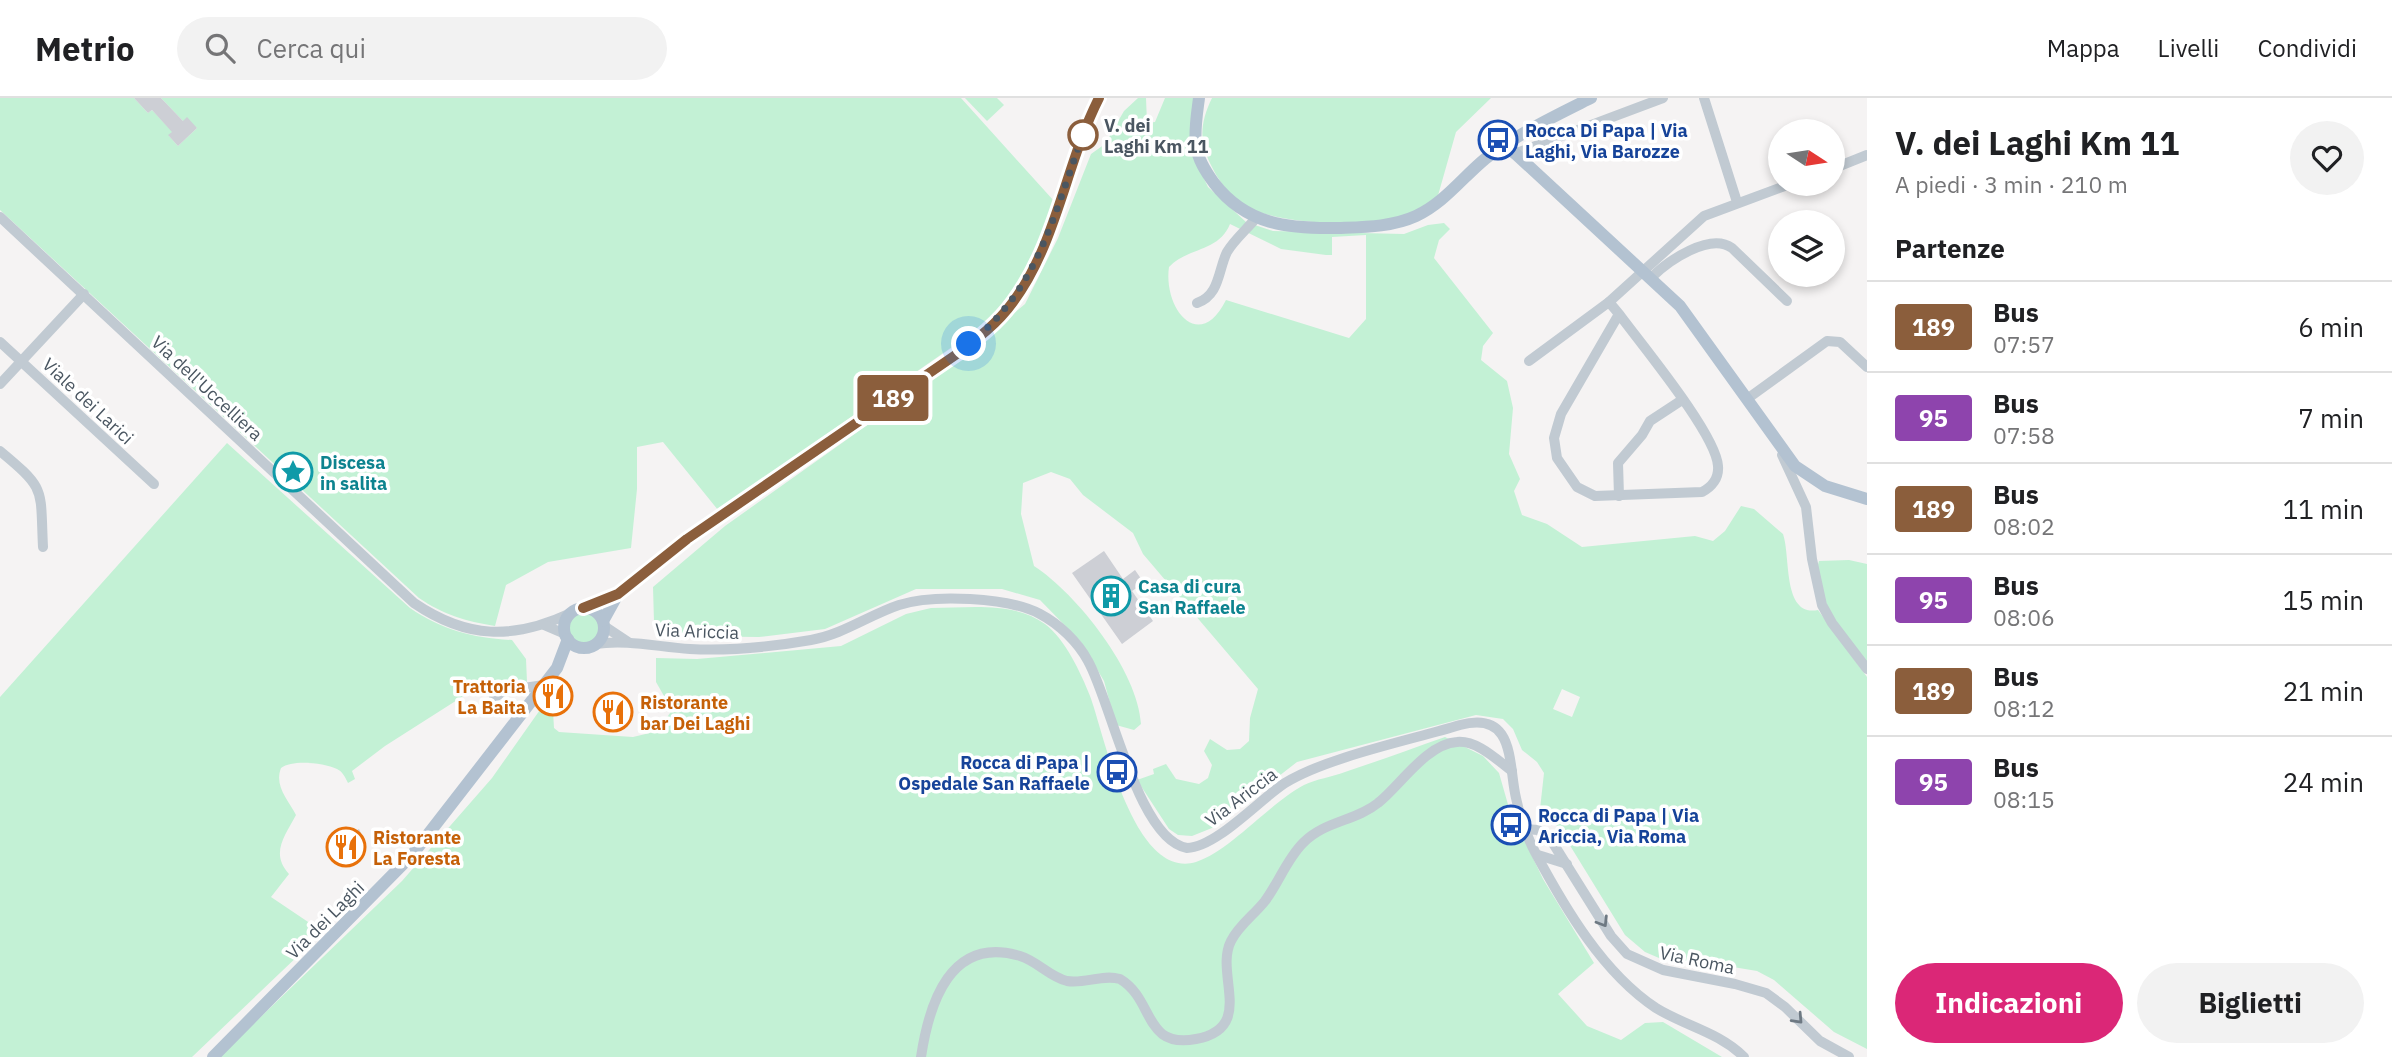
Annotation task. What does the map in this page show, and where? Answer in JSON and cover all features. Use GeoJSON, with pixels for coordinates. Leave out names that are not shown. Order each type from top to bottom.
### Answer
{"type":"FeatureCollection","features":[{"type":"Feature","properties":{"kind":"main road"},"geometry":{"type":"LineString","coordinates":[[618,594],[603,623],[602,635],[591,646],[576,646],[567,637],[565,623],[577,610],[618,594],[687,539],[957,354],[997,320],[1015,299],[1034,264],[1099,98]]}},
{"type":"Feature","properties":{"kind":"main road"},"geometry":{"type":"LineString","coordinates":[[1199,98],[1196,139],[1202,164],[1230,201],[1255,218],[1282,225],[1324,228],[1403,221],[1444,199],[1474,169],[1591,98]]}},
{"type":"Feature","properties":{"kind":"main road"},"geometry":{"type":"LineString","coordinates":[[1510,149],[1649,274],[1706,337],[1779,448],[1795,466],[1816,481],[1867,499]]}},
{"type":"Feature","properties":{"kind":"main road"},"geometry":{"type":"LineString","coordinates":[[577,610],[593,610],[603,623]]}},
{"type":"Feature","properties":{"kind":"main road","name":"Via dei Laghi"},"geometry":{"type":"LineString","coordinates":[[213,1057],[416,850],[557,668],[567,637]]}},
{"type":"Feature","properties":{"kind":"main road","name":"Via dei Laghi"},"geometry":{"type":"LineString","coordinates":[[557,668],[591,646]]}},
{"type":"Feature","properties":{"kind":"street"},"geometry":{"type":"LineString","coordinates":[[1510,149],[1663,98]]}},
{"type":"Feature","properties":{"kind":"street"},"geometry":{"type":"LineString","coordinates":[[1704,98],[1737,202]]}},
{"type":"Feature","properties":{"kind":"street"},"geometry":{"type":"LineString","coordinates":[[1845,164],[1867,155]]}},
{"type":"Feature","properties":{"kind":"street"},"geometry":{"type":"LineString","coordinates":[[1649,274],[1701,219],[1768,191]]}},
{"type":"Feature","properties":{"kind":"street","name":"Via dell'Uccelliera"},"geometry":{"type":"LineString","coordinates":[[0,217],[414,603],[437,619],[461,628],[494,634],[544,625],[577,610]]}},
{"type":"Feature","properties":{"kind":"street"},"geometry":{"type":"LineString","coordinates":[[1197,303],[1210,294],[1223,269],[1226,253],[1255,218]]}},
{"type":"Feature","properties":{"kind":"street"},"geometry":{"type":"LineString","coordinates":[[1528,361],[1664,264],[1713,243],[1721,242],[1732,248],[1787,301]]}},
{"type":"Feature","properties":{"kind":"street"},"geometry":{"type":"LineString","coordinates":[[0,384],[84,294]]}},
{"type":"Feature","properties":{"kind":"street"},"geometry":{"type":"LineString","coordinates":[[1609,302],[1619,314],[1682,400],[1710,442],[1718,463],[1715,481],[1705,491],[1693,495],[1595,496],[1577,487],[1563,471],[1553,449],[1561,414],[1619,314]]}},
{"type":"Feature","properties":{"kind":"street"},"geometry":{"type":"LineString","coordinates":[[1746,399],[1828,341],[1840,342],[1867,367]]}},
{"type":"Feature","properties":{"kind":"street","name":"Viale dei Larici"},"geometry":{"type":"LineString","coordinates":[[0,342],[154,484]]}},
{"type":"Feature","properties":{"kind":"street"},"geometry":{"type":"LineString","coordinates":[[1619,496],[1618,463],[1642,435],[1650,421],[1682,400]]}},
{"type":"Feature","properties":{"kind":"street"},"geometry":{"type":"LineString","coordinates":[[1779,448],[1805,503],[1812,559],[1824,610],[1867,669]]}},
{"type":"Feature","properties":{"kind":"street"},"geometry":{"type":"LineString","coordinates":[[0,451],[35,481],[39,489],[43,547]]}},
{"type":"Feature","properties":{"kind":"street","name":"Via Ariccia"},"geometry":{"type":"LineString","coordinates":[[591,646],[628,643],[721,650],[809,640],[842,632],[890,608],[920,601],[990,601],[1027,608],[1061,629],[1086,658],[1124,760],[1142,796],[1164,834],[1184,847],[1198,846],[1212,839],[1278,788],[1301,774],[1466,723],[1485,724],[1501,733],[1509,749],[1516,800],[1525,829],[1536,854],[1587,936],[1632,989],[1665,1013],[1720,1038],[1744,1057]]}},
{"type":"Feature","properties":{"kind":"street"},"geometry":{"type":"LineString","coordinates":[[603,623],[628,643]]}},
{"type":"Feature","properties":{"kind":"street"},"geometry":{"type":"LineString","coordinates":[[544,625],[567,637]]}},
{"type":"Feature","properties":{"kind":"street"},"geometry":{"type":"LineString","coordinates":[[494,698],[504,691],[544,685]]}},
{"type":"Feature","properties":{"kind":"street"},"geometry":{"type":"LineString","coordinates":[[921,1057],[932,1010],[946,978],[966,961],[994,953],[1024,957],[1067,981],[1120,979],[1135,992],[1154,1026],[1165,1038],[1180,1041],[1208,1035],[1224,1021],[1231,1007],[1226,957],[1231,940],[1266,900],[1308,838],[1325,827],[1375,806],[1409,771],[1450,743],[1472,744],[1512,771]]}},
{"type":"Feature","properties":{"kind":"street","name":"Via Roma"},"geometry":{"type":"LineString","coordinates":[[1525,829],[1546,835],[1611,936],[1627,954],[1668,972],[1735,984],[1766,993],[1785,1007],[1820,1041],[1849,1057]]}},
{"type":"Feature","properties":{"kind":"street"},"geometry":{"type":"LineString","coordinates":[[1536,854],[1567,864]]}},
{"type":"Feature","properties":{"kind":"street"},"geometry":{"type":"LineString","coordinates":[[1553,881],[1557,869],[1567,864]]}},
{"type":"Feature","properties":{"kind":"green space"},"geometry":{"type":"Polygon","coordinates":[[[0,98],[134,98],[148,113],[152,110],[168,127],[175,129],[169,136],[178,146],[197,128],[183,121],[161,98],[961,98],[1054,201],[1024,272],[992,316],[975,331],[718,510],[663,442],[637,447],[637,489],[631,548],[548,562],[506,585],[495,626],[455,616],[419,598],[0,210],[0,98]]]}},
{"type":"Feature","properties":{"kind":"green space"},"geometry":{"type":"Polygon","coordinates":[[[965,98],[997,98],[1004,105],[987,121],[965,98]]]}},
{"type":"Feature","properties":{"kind":"green space"},"geometry":{"type":"Polygon","coordinates":[[[1138,98],[1146,98],[1147,123],[1155,122],[1165,98],[1194,98],[1196,162],[1208,187],[1246,222],[1273,231],[1404,234],[1428,225],[1444,223],[1450,229],[1439,240],[1434,258],[1493,333],[1483,346],[1481,360],[1507,381],[1513,408],[1509,454],[1520,479],[1514,491],[1522,515],[1547,524],[1582,547],[1695,536],[1713,541],[1725,531],[1741,506],[1754,509],[1783,534],[1790,583],[1798,604],[1806,610],[1818,610],[1867,677],[1867,1049],[1834,1032],[1774,980],[1757,971],[1727,966],[1673,964],[1645,952],[1625,935],[1558,826],[1539,818],[1544,773],[1537,762],[1522,750],[1513,729],[1503,719],[1476,715],[1297,762],[1212,828],[1192,836],[1178,835],[1169,829],[1137,780],[1154,774],[1153,769],[1166,764],[1176,779],[1199,784],[1208,778],[1212,765],[1204,751],[1210,739],[1227,750],[1240,749],[1249,741],[1250,718],[1258,689],[1143,554],[1133,533],[1083,495],[1070,479],[1051,472],[1023,483],[1021,514],[1034,566],[1086,614],[1117,658],[1137,703],[1141,724],[1134,730],[1116,725],[1104,681],[1081,642],[1040,600],[1002,589],[916,589],[825,629],[759,637],[668,636],[654,622],[653,587],[725,526],[956,362],[1025,304],[1058,238],[1091,154],[1105,144],[1124,111],[1138,98]],[[1230,224],[1225,233],[1211,245],[1185,256],[1169,267],[1172,297],[1177,310],[1185,319],[1195,324],[1205,323],[1216,316],[1226,300],[1349,338],[1366,319],[1366,235],[1332,237],[1332,255],[1326,255],[1281,249],[1230,224]],[[1562,689],[1553,709],[1572,717],[1580,697],[1562,689]]]}},
{"type":"Feature","properties":{"kind":"green space"},"geometry":{"type":"Polygon","coordinates":[[[1212,98],[1491,98],[1456,132],[1437,199],[1409,216],[1393,220],[1328,223],[1265,214],[1243,205],[1233,196],[1208,160],[1203,142],[1203,125],[1212,98]]]}},
{"type":"Feature","properties":{"kind":"green space"},"geometry":{"type":"Polygon","coordinates":[[[227,443],[410,608],[458,632],[512,640],[526,659],[527,682],[500,686],[490,682],[476,688],[385,746],[352,771],[355,779],[348,783],[339,770],[324,765],[301,763],[281,768],[279,781],[296,815],[284,837],[280,852],[283,866],[289,874],[271,897],[323,932],[192,1057],[0,1057],[0,697],[227,443]]]}},
{"type":"Feature","properties":{"kind":"green space"},"geometry":{"type":"Polygon","coordinates":[[[1849,560],[1867,564],[1867,664],[1832,615],[1817,573],[1819,561],[1849,560]]]}},
{"type":"Feature","properties":{"kind":"green space"},"geometry":{"type":"Polygon","coordinates":[[[931,608],[1005,609],[1032,617],[1052,630],[1072,657],[1086,687],[1113,770],[1138,828],[1155,849],[1174,862],[1196,862],[1223,848],[1291,793],[1314,781],[1445,737],[1483,756],[1499,773],[1509,808],[1543,879],[1594,963],[1558,994],[1587,1026],[1621,1040],[1645,1023],[1663,1022],[1722,1057],[219,1057],[402,881],[492,778],[542,707],[553,711],[554,728],[559,732],[633,737],[658,731],[672,710],[656,682],[656,658],[697,659],[841,646],[906,614],[931,608]]]}},
{"type":"Feature","properties":{"kind":"green space"},"geometry":{"type":"Polygon","coordinates":[[[584,612],[595,617],[600,628],[595,639],[584,644],[573,639],[568,628],[573,617],[584,612]]]}},
{"type":"Feature","properties":{"kind":"building"},"geometry":{"type":"Polygon","coordinates":[[[134,98],[161,98],[183,121],[187,117],[197,128],[178,146],[168,135],[172,132],[152,110],[148,113],[134,98]]]}},
{"type":"Feature","properties":{"kind":"building","name":"Casa di cura San Raffaele"},"geometry":{"type":"Polygon","coordinates":[[[1104,551],[1123,579],[1135,570],[1144,583],[1132,591],[1153,621],[1122,644],[1072,573],[1104,551]]]}},
{"type":"Feature","properties":{"kind":"building","name":"Ristorante bar Dei Laghi"},"geometry":{"type":"Polygon","coordinates":[[[615,699],[623,706],[621,709],[625,714],[607,726],[598,715],[604,710],[605,704],[615,699]]]}},
{"type":"Feature","properties":{"kind":"building","name":"Ristorante La Foresta"},"geometry":{"type":"Polygon","coordinates":[[[359,829],[365,842],[349,851],[342,864],[331,858],[337,846],[330,838],[334,833],[340,839],[359,829]]]}},
{"type":"Feature","properties":{"kind":"bus line","name":"189"},"geometry":{"type":"LineString","coordinates":[[583,608],[618,594],[687,539],[957,354],[997,320],[1015,299],[1034,264],[1099,98]]}},
{"type":"Feature","properties":{"kind":"place","name":"V. dei Laghi Km 11"},"geometry":{"type":"Point","coordinates":[1083,135]}},
{"type":"Feature","properties":{"kind":"place","name":"Rocca Di Papa | Via Laghi, Via Barozze"},"geometry":{"type":"Point","coordinates":[1498,140]}},
{"type":"Feature","properties":{"kind":"place","name":"Discesa in salita"},"geometry":{"type":"Point","coordinates":[293,472]}},
{"type":"Feature","properties":{"kind":"place","name":"Casa di cura San Raffaele"},"geometry":{"type":"Point","coordinates":[1111,596]}},
{"type":"Feature","properties":{"kind":"place","name":"Trattoria La Baita"},"geometry":{"type":"Point","coordinates":[553,696]}},
{"type":"Feature","properties":{"kind":"place","name":"Ristorante bar Dei Laghi"},"geometry":{"type":"Point","coordinates":[613,712]}},
{"type":"Feature","properties":{"kind":"place","name":"Rocca di Papa | Ospedale San Raffaele"},"geometry":{"type":"Point","coordinates":[1117,772]}},
{"type":"Feature","properties":{"kind":"place","name":"Rocca di Papa | Via Ariccia, Via Roma"},"geometry":{"type":"Point","coordinates":[1511,825]}},
{"type":"Feature","properties":{"kind":"place","name":"Ristorante La Foresta"},"geometry":{"type":"Point","coordinates":[346,847]}},
{"type":"Feature","properties":{"kind":"route"},"geometry":{"type":"LineString","coordinates":[[969,344],[1004,313],[1026,281],[1043,244],[1083,135]]}}]}
